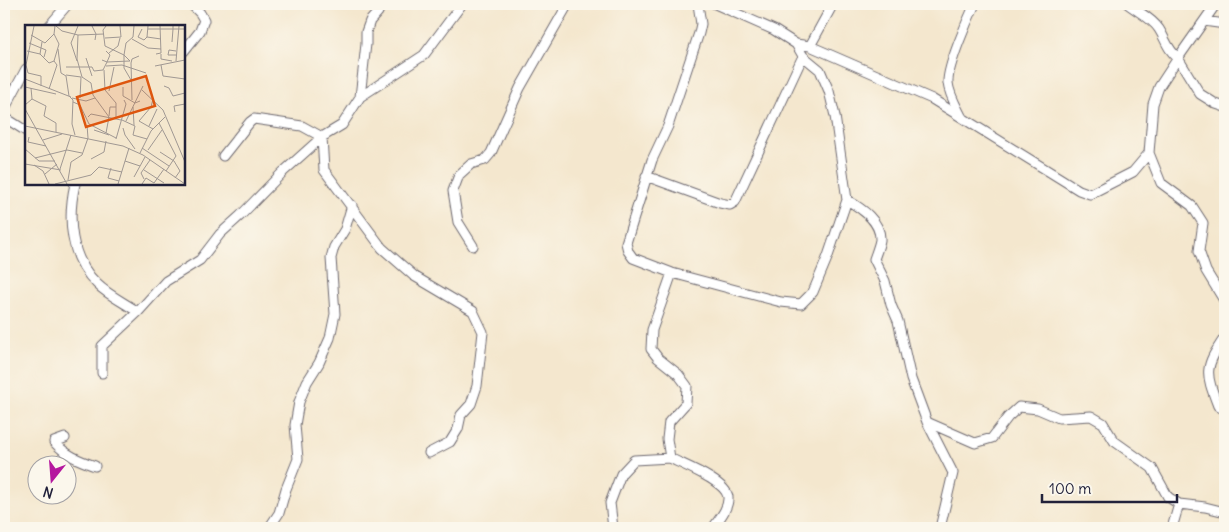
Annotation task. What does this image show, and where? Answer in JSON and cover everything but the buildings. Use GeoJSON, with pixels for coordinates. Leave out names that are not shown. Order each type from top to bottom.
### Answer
{"type":"FeatureCollection","features":[{"type":"Feature","properties":{"kind":"street"},"geometry":{"type":"LineString","coordinates":[[50,25],[68,4]]}},
{"type":"Feature","properties":{"kind":"street"},"geometry":{"type":"LineString","coordinates":[[185,50],[200,31],[204,20],[191,4]]}},
{"type":"Feature","properties":{"kind":"street"},"geometry":{"type":"LineString","coordinates":[[360,97],[366,32],[370,21],[378,12],[381,4]]}},
{"type":"Feature","properties":{"kind":"street"},"geometry":{"type":"LineString","coordinates":[[102,373],[102,346],[138,312],[166,281],[200,260],[220,234],[242,215],[283,172],[322,137],[342,125],[360,97],[424,55],[462,4]]}},
{"type":"Feature","properties":{"kind":"street"},"geometry":{"type":"LineString","coordinates":[[473,246],[458,222],[453,190],[458,176],[471,164],[485,160],[491,153],[520,88],[568,4]]}},
{"type":"Feature","properties":{"kind":"street"},"geometry":{"type":"LineString","coordinates":[[698,4],[701,24],[699,33],[668,126],[646,176],[626,243],[628,252],[640,262],[672,273],[781,302],[801,304],[813,292],[828,256],[846,200],[829,91],[820,70],[803,56],[796,44]]}},
{"type":"Feature","properties":{"kind":"street"},"geometry":{"type":"LineString","coordinates":[[715,4],[774,30],[796,44],[810,46],[932,99],[1079,190],[1090,194],[1133,172],[1149,153]]}},
{"type":"Feature","properties":{"kind":"street"},"geometry":{"type":"LineString","coordinates":[[810,46],[833,4]]}},
{"type":"Feature","properties":{"kind":"street"},"geometry":{"type":"LineString","coordinates":[[961,117],[950,93],[948,82],[965,25],[975,4]]}},
{"type":"Feature","properties":{"kind":"street"},"geometry":{"type":"LineString","coordinates":[[1128,4],[1154,23],[1171,52],[1189,73],[1200,94],[1225,107]]}},
{"type":"Feature","properties":{"kind":"street"},"geometry":{"type":"LineString","coordinates":[[1216,4],[1159,87],[1153,104],[1149,153],[1161,183],[1192,206],[1203,223],[1199,251],[1206,271],[1225,302]]}},
{"type":"Feature","properties":{"kind":"street"},"geometry":{"type":"LineString","coordinates":[[1204,21],[1225,24]]}},
{"type":"Feature","properties":{"kind":"street"},"geometry":{"type":"LineString","coordinates":[[646,176],[720,203],[730,205],[735,202],[803,56]]}},
{"type":"Feature","properties":{"kind":"street"},"geometry":{"type":"LineString","coordinates":[[4,110],[25,70]]}},
{"type":"Feature","properties":{"kind":"street"},"geometry":{"type":"LineString","coordinates":[[4,117],[25,130]]}},
{"type":"Feature","properties":{"kind":"street"},"geometry":{"type":"LineString","coordinates":[[223,156],[254,119],[302,126],[322,137]]}},
{"type":"Feature","properties":{"kind":"street"},"geometry":{"type":"LineString","coordinates":[[322,137],[324,170],[352,204],[382,248],[414,276],[473,311],[483,332],[478,386],[471,404],[461,415],[458,429],[450,442],[429,453]]}},
{"type":"Feature","properties":{"kind":"street"},"geometry":{"type":"LineString","coordinates":[[74,185],[70,204],[71,227],[81,265],[97,285],[138,312]]}},
{"type":"Feature","properties":{"kind":"street"},"geometry":{"type":"LineString","coordinates":[[846,200],[860,208],[878,227],[880,241],[874,259],[885,281],[891,305],[898,321],[911,379],[927,422],[953,473],[940,528]]}},
{"type":"Feature","properties":{"kind":"street"},"geometry":{"type":"LineString","coordinates":[[269,528],[279,513],[298,459],[295,425],[299,402],[307,382],[319,363],[330,338],[335,314],[331,258],[334,247],[345,229],[352,204]]}},
{"type":"Feature","properties":{"kind":"street"},"geometry":{"type":"LineString","coordinates":[[670,458],[667,439],[669,422],[686,403],[687,386],[678,374],[658,358],[651,349],[652,330],[672,273]]}},
{"type":"Feature","properties":{"kind":"street"},"geometry":{"type":"LineString","coordinates":[[1225,336],[1209,364],[1208,381],[1218,406],[1225,410]]}},
{"type":"Feature","properties":{"kind":"street"},"geometry":{"type":"LineString","coordinates":[[927,422],[975,443],[992,438],[1008,417],[1019,407],[1038,410],[1059,418],[1091,416],[1103,423],[1114,441],[1152,468],[1168,497],[1179,504],[1225,512]]}},
{"type":"Feature","properties":{"kind":"street"},"geometry":{"type":"LineString","coordinates":[[65,438],[54,442],[61,450],[74,458],[95,466]]}},
{"type":"Feature","properties":{"kind":"street"},"geometry":{"type":"LineString","coordinates":[[613,528],[610,503],[621,474],[634,460],[670,458],[724,487],[728,497],[726,508],[713,528]]}},
{"type":"Feature","properties":{"kind":"street"},"geometry":{"type":"LineString","coordinates":[[1172,528],[1179,504]]}}]}
